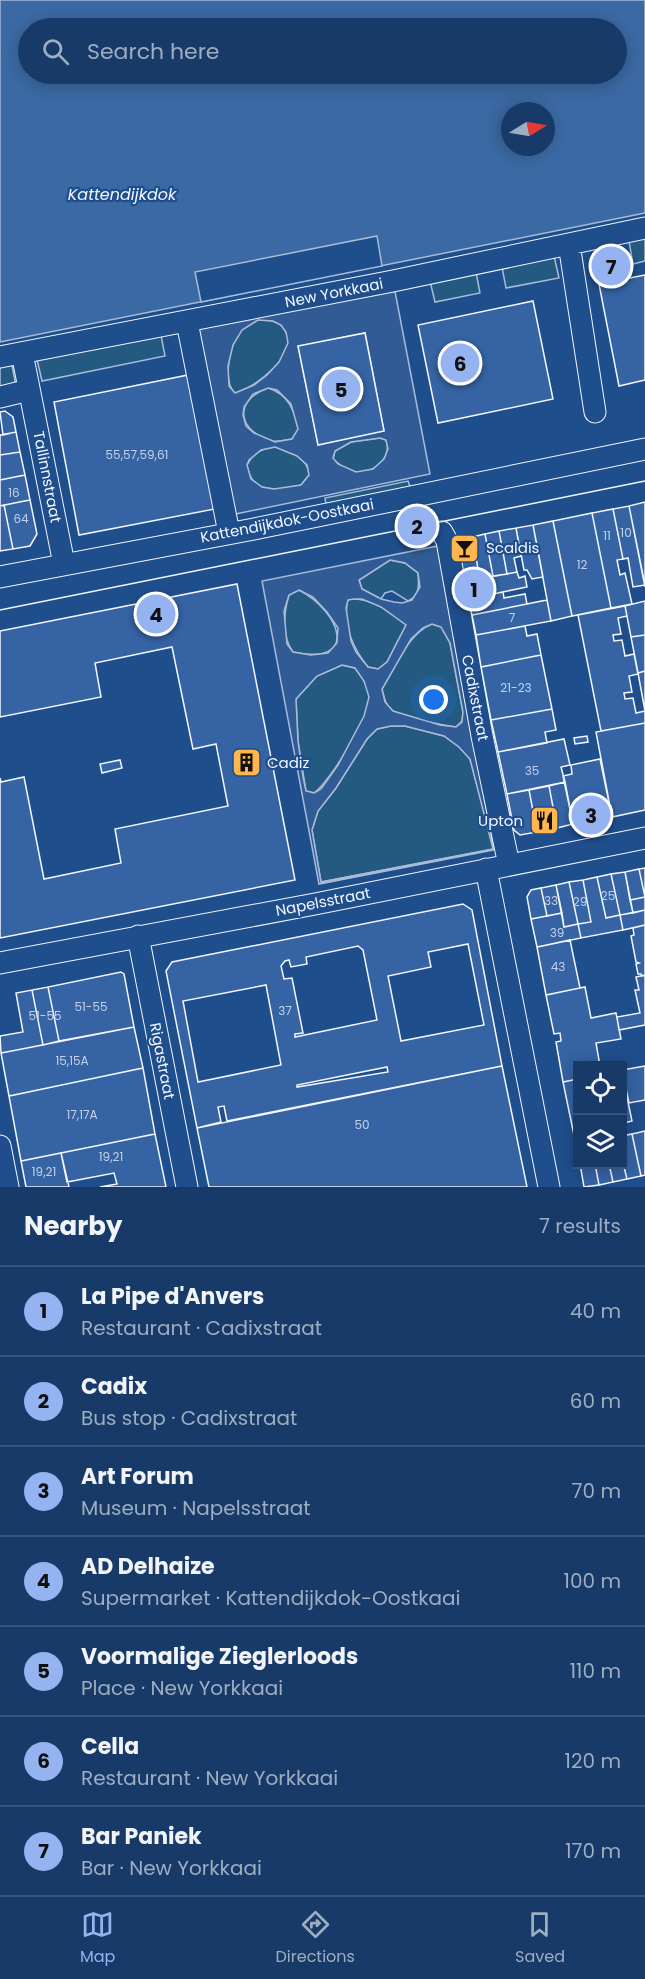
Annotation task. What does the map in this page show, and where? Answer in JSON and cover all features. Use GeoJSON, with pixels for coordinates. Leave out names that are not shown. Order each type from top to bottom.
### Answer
{"type":"FeatureCollection","features":[{"type":"Feature","properties":{"kind":"street","name":"New Yorkkaai"},"geometry":{"type":"LineString","coordinates":[[0,357],[187,322],[645,228]]}},
{"type":"Feature","properties":{"kind":"street"},"geometry":{"type":"LineString","coordinates":[[569,244],[595,412]]}},
{"type":"Feature","properties":{"kind":"street"},"geometry":{"type":"LineString","coordinates":[[187,322],[229,533]]}},
{"type":"Feature","properties":{"kind":"street"},"geometry":{"type":"LineString","coordinates":[[0,397],[29,390],[22,353]]}},
{"type":"Feature","properties":{"kind":"street","name":"Tallinnstraat"},"geometry":{"type":"LineString","coordinates":[[29,390],[64,564]]}},
{"type":"Feature","properties":{"kind":"street","name":"Kattendijkdok-Oostkaai"},"geometry":{"type":"LineString","coordinates":[[0,577],[645,448]]}},
{"type":"Feature","properties":{"kind":"street","name":"Cadixstraat"},"geometry":{"type":"LineString","coordinates":[[442,532],[447,541],[482,736],[509,865]]}},
{"type":"Feature","properties":{"kind":"street","name":"Napelsstraat"},"geometry":{"type":"LineString","coordinates":[[0,963],[315,904],[645,838]]}},
{"type":"Feature","properties":{"kind":"street"},"geometry":{"type":"LineString","coordinates":[[486,869],[549,1187]]}},
{"type":"Feature","properties":{"kind":"street","name":"Rigastraat"},"geometry":{"type":"LineString","coordinates":[[138,936],[187,1187]]}},
{"type":"Feature","properties":{"kind":"street"},"geometry":{"type":"LineString","coordinates":[[0,1146],[8,1187]]}},
{"type":"Feature","properties":{"kind":"shaded area"},"geometry":{"type":"Polygon","coordinates":[[[645,238],[645,261],[633,264],[629,241],[645,238]]]}},
{"type":"Feature","properties":{"kind":"shaded area"},"geometry":{"type":"Polygon","coordinates":[[[554,256],[559,278],[506,288],[502,267],[554,256]]]}},
{"type":"Feature","properties":{"kind":"shaded area"},"geometry":{"type":"Polygon","coordinates":[[[476,272],[480,293],[435,302],[430,281],[476,272]]]}},
{"type":"Feature","properties":{"kind":"shaded area"},"geometry":{"type":"Polygon","coordinates":[[[393,281],[430,474],[226,516],[187,322],[393,281]],[[258,320],[242,330],[233,345],[228,366],[229,386],[235,393],[254,385],[267,375],[279,362],[288,343],[286,332],[281,325],[273,321],[258,320]],[[365,333],[298,346],[318,444],[384,431],[365,333]],[[268,388],[253,394],[244,407],[243,415],[246,426],[254,433],[275,442],[292,439],[298,429],[291,404],[277,390],[268,388]],[[380,438],[351,442],[335,451],[333,458],[338,464],[356,472],[373,469],[384,459],[388,449],[386,440],[380,438]],[[275,447],[261,450],[249,460],[247,465],[251,479],[262,487],[274,489],[301,485],[309,475],[307,465],[297,456],[275,447]]]}},
{"type":"Feature","properties":{"kind":"shaded area"},"geometry":{"type":"Polygon","coordinates":[[[258,320],[272,321],[282,326],[288,338],[287,348],[282,358],[264,377],[235,393],[231,387],[228,371],[231,352],[241,330],[258,320]]]}},
{"type":"Feature","properties":{"kind":"shaded area"},"geometry":{"type":"Polygon","coordinates":[[[160,330],[165,356],[42,381],[36,355],[160,330]]]}},
{"type":"Feature","properties":{"kind":"shaded area"},"geometry":{"type":"Polygon","coordinates":[[[11,360],[16,386],[0,389],[0,362],[11,360]]]}},
{"type":"Feature","properties":{"kind":"shaded area"},"geometry":{"type":"Polygon","coordinates":[[[268,388],[281,394],[295,415],[299,429],[292,439],[273,441],[261,437],[247,424],[244,416],[249,400],[268,388]]]}},
{"type":"Feature","properties":{"kind":"shaded area"},"geometry":{"type":"Polygon","coordinates":[[[380,438],[386,440],[387,452],[381,463],[370,470],[351,471],[333,459],[335,451],[351,442],[380,438]]]}},
{"type":"Feature","properties":{"kind":"shaded area"},"geometry":{"type":"Polygon","coordinates":[[[274,447],[292,453],[306,464],[309,475],[301,485],[275,489],[260,486],[254,481],[247,465],[249,461],[258,452],[274,447]]]}},
{"type":"Feature","properties":{"kind":"shaded area"},"geometry":{"type":"Polygon","coordinates":[[[408,481],[410,487],[326,504],[325,498],[408,481]]]}},
{"type":"Feature","properties":{"kind":"shaded area"},"geometry":{"type":"Polygon","coordinates":[[[438,546],[494,850],[319,884],[262,581],[438,546]],[[390,560],[359,580],[362,589],[381,599],[402,603],[412,600],[420,587],[418,573],[405,563],[390,560]],[[299,590],[289,595],[284,611],[287,644],[293,652],[311,655],[328,653],[337,643],[338,628],[313,597],[299,590]],[[362,599],[348,600],[346,608],[351,641],[356,652],[368,667],[378,669],[387,662],[406,625],[381,607],[362,599]],[[432,624],[423,628],[411,639],[382,689],[385,702],[393,711],[440,725],[456,727],[462,722],[463,712],[450,643],[441,627],[432,624]],[[342,665],[317,676],[296,699],[303,777],[306,791],[314,793],[321,789],[338,765],[364,716],[369,697],[364,681],[355,668],[342,665]],[[405,726],[377,729],[367,739],[336,788],[318,811],[312,830],[321,882],[493,849],[470,759],[459,747],[444,736],[405,726]]]}},
{"type":"Feature","properties":{"kind":"shaded area"},"geometry":{"type":"Polygon","coordinates":[[[390,560],[405,563],[418,573],[417,593],[408,601],[392,591],[385,593],[381,599],[362,589],[359,580],[390,560]]]}},
{"type":"Feature","properties":{"kind":"shaded area"},"geometry":{"type":"Polygon","coordinates":[[[299,590],[314,600],[333,623],[337,634],[335,644],[328,651],[314,654],[293,652],[289,646],[285,631],[286,609],[289,595],[299,590]]]}},
{"type":"Feature","properties":{"kind":"shaded area"},"geometry":{"type":"Polygon","coordinates":[[[348,599],[363,600],[380,606],[406,625],[387,662],[378,669],[368,667],[353,644],[346,618],[348,599]]]}},
{"type":"Feature","properties":{"kind":"shaded area"},"geometry":{"type":"Polygon","coordinates":[[[432,624],[441,627],[450,643],[463,712],[462,721],[456,727],[397,713],[388,706],[382,689],[409,643],[423,629],[432,624]]]}},
{"type":"Feature","properties":{"kind":"shaded area"},"geometry":{"type":"Polygon","coordinates":[[[342,665],[355,668],[362,678],[369,693],[368,706],[348,748],[329,776],[314,793],[306,791],[298,741],[296,699],[317,676],[342,665]]]}},
{"type":"Feature","properties":{"kind":"shaded area"},"geometry":{"type":"Polygon","coordinates":[[[405,726],[444,736],[470,759],[494,849],[321,882],[312,830],[318,811],[336,788],[367,739],[377,729],[405,726]]]}},
{"type":"Feature","properties":{"kind":"water","name":"Kattendijkdok"},"geometry":{"type":"Polygon","coordinates":[[[0,0],[645,0],[645,213],[0,342],[0,0]]]}},
{"type":"Feature","properties":{"kind":"pier"},"geometry":{"type":"Polygon","coordinates":[[[377,236],[382,266],[201,302],[195,272],[377,236]]]}},
{"type":"Feature","properties":{"kind":"building"},"geometry":{"type":"Polygon","coordinates":[[[645,275],[645,380],[619,386],[599,284],[645,275]]]}},
{"type":"Feature","properties":{"kind":"building"},"geometry":{"type":"Polygon","coordinates":[[[533,301],[553,399],[438,423],[418,325],[533,301]]]}},
{"type":"Feature","properties":{"kind":"building"},"geometry":{"type":"Polygon","coordinates":[[[365,333],[384,431],[318,445],[298,346],[365,333]]]}},
{"type":"Feature","properties":{"kind":"building"},"geometry":{"type":"Polygon","coordinates":[[[193,374],[220,508],[79,535],[54,402],[193,374]]]}},
{"type":"Feature","properties":{"kind":"building"},"geometry":{"type":"Polygon","coordinates":[[[5,411],[13,417],[16,432],[3,435],[0,412],[5,411]]]}},
{"type":"Feature","properties":{"kind":"building"},"geometry":{"type":"Polygon","coordinates":[[[16,432],[20,452],[0,455],[0,435],[16,432]]]}},
{"type":"Feature","properties":{"kind":"building"},"geometry":{"type":"Polygon","coordinates":[[[20,452],[25,475],[0,480],[0,455],[20,452]]]}},
{"type":"Feature","properties":{"kind":"building"},"geometry":{"type":"Polygon","coordinates":[[[25,475],[30,500],[0,506],[0,480],[25,475]]]}},
{"type":"Feature","properties":{"kind":"building"},"geometry":{"type":"Polygon","coordinates":[[[30,500],[37,534],[30,546],[13,549],[4,505],[30,500]]]}},
{"type":"Feature","properties":{"kind":"building"},"geometry":{"type":"Polygon","coordinates":[[[645,502],[645,587],[629,506],[645,502]]]}},
{"type":"Feature","properties":{"kind":"building"},"geometry":{"type":"Polygon","coordinates":[[[4,505],[13,549],[0,551],[0,506],[4,505]]]}},
{"type":"Feature","properties":{"kind":"building"},"geometry":{"type":"Polygon","coordinates":[[[629,506],[645,585],[633,587],[628,558],[623,559],[613,509],[629,506]]]}},
{"type":"Feature","properties":{"kind":"building"},"geometry":{"type":"Polygon","coordinates":[[[613,509],[623,559],[617,560],[620,575],[625,573],[632,604],[611,608],[592,513],[613,509]]]}},
{"type":"Feature","properties":{"kind":"building"},"geometry":{"type":"Polygon","coordinates":[[[592,513],[611,608],[572,616],[553,521],[592,513]]]}},
{"type":"Feature","properties":{"kind":"building"},"geometry":{"type":"Polygon","coordinates":[[[553,521],[572,616],[551,621],[533,525],[553,521]]]}},
{"type":"Feature","properties":{"kind":"building"},"geometry":{"type":"Polygon","coordinates":[[[533,525],[543,577],[532,579],[527,570],[524,570],[516,528],[533,525]]]}},
{"type":"Feature","properties":{"kind":"building"},"geometry":{"type":"Polygon","coordinates":[[[516,528],[521,556],[514,558],[517,572],[507,574],[499,531],[516,528]]]}},
{"type":"Feature","properties":{"kind":"building"},"geometry":{"type":"Polygon","coordinates":[[[499,531],[507,574],[493,576],[485,534],[499,531]]]}},
{"type":"Feature","properties":{"kind":"building"},"geometry":{"type":"Polygon","coordinates":[[[485,534],[493,576],[480,579],[472,537],[485,534]]]}},
{"type":"Feature","properties":{"kind":"building"},"geometry":{"type":"Polygon","coordinates":[[[472,537],[480,579],[465,582],[458,545],[463,539],[472,537]]]}},
{"type":"Feature","properties":{"kind":"building"},"geometry":{"type":"Polygon","coordinates":[[[517,572],[519,578],[525,576],[527,587],[468,599],[465,582],[517,572]]]}},
{"type":"Feature","properties":{"kind":"building","name":"Cadiz"},"geometry":{"type":"Polygon","coordinates":[[[237,584],[295,880],[0,938],[0,778],[1,782],[24,777],[44,879],[121,863],[115,829],[228,806],[216,744],[193,749],[172,647],[95,663],[101,697],[0,717],[0,631],[237,584]]]}},
{"type":"Feature","properties":{"kind":"building"},"geometry":{"type":"Polygon","coordinates":[[[503,592],[504,598],[525,594],[527,604],[472,615],[468,599],[503,592]]]}},
{"type":"Feature","properties":{"kind":"building"},"geometry":{"type":"Polygon","coordinates":[[[547,600],[551,621],[476,635],[472,615],[547,600]]]}},
{"type":"Feature","properties":{"kind":"building"},"geometry":{"type":"Polygon","coordinates":[[[645,601],[645,635],[631,637],[625,606],[645,601]]]}},
{"type":"Feature","properties":{"kind":"building"},"geometry":{"type":"Polygon","coordinates":[[[625,606],[627,616],[618,618],[621,634],[613,635],[614,641],[622,640],[625,656],[634,654],[638,674],[629,676],[632,692],[624,693],[625,699],[633,698],[636,713],[645,711],[645,723],[601,731],[578,615],[625,606]]]}},
{"type":"Feature","properties":{"kind":"building"},"geometry":{"type":"Polygon","coordinates":[[[525,626],[527,636],[537,634],[541,655],[481,667],[476,635],[525,626]]]}},
{"type":"Feature","properties":{"kind":"building"},"geometry":{"type":"Polygon","coordinates":[[[645,635],[645,671],[638,673],[631,637],[645,635]]]}},
{"type":"Feature","properties":{"kind":"building"},"geometry":{"type":"Polygon","coordinates":[[[541,655],[552,709],[491,720],[481,667],[541,655]]]}},
{"type":"Feature","properties":{"kind":"building"},"geometry":{"type":"Polygon","coordinates":[[[645,671],[645,711],[638,673],[645,671]]]}},
{"type":"Feature","properties":{"kind":"building"},"geometry":{"type":"Polygon","coordinates":[[[552,709],[556,730],[545,732],[547,743],[498,752],[491,720],[552,709]]]}},
{"type":"Feature","properties":{"kind":"building"},"geometry":{"type":"Polygon","coordinates":[[[645,723],[645,810],[612,817],[596,732],[645,723]]]}},
{"type":"Feature","properties":{"kind":"building"},"geometry":{"type":"Polygon","coordinates":[[[587,736],[588,742],[575,744],[574,738],[587,736]]]}},
{"type":"Feature","properties":{"kind":"building"},"geometry":{"type":"Polygon","coordinates":[[[564,739],[570,765],[561,767],[565,782],[507,794],[498,752],[564,739]]]}},
{"type":"Feature","properties":{"kind":"building"},"geometry":{"type":"Polygon","coordinates":[[[600,759],[612,817],[573,824],[563,776],[572,774],[571,765],[600,759]]]}},
{"type":"Feature","properties":{"kind":"building"},"geometry":{"type":"Polygon","coordinates":[[[120,760],[122,768],[102,773],[100,764],[120,760]]]}},
{"type":"Feature","properties":{"kind":"building"},"geometry":{"type":"Polygon","coordinates":[[[565,782],[573,824],[557,828],[549,786],[565,782]]]}},
{"type":"Feature","properties":{"kind":"building"},"geometry":{"type":"Polygon","coordinates":[[[549,786],[557,828],[537,832],[529,790],[549,786]]]}},
{"type":"Feature","properties":{"kind":"building"},"geometry":{"type":"Polygon","coordinates":[[[529,790],[537,832],[520,835],[514,830],[507,794],[529,790]]]}},
{"type":"Feature","properties":{"kind":"building"},"geometry":{"type":"Polygon","coordinates":[[[645,868],[645,897],[639,869],[645,868]]]}},
{"type":"Feature","properties":{"kind":"building"},"geometry":{"type":"Polygon","coordinates":[[[639,869],[645,897],[630,900],[625,872],[639,869]]]}},
{"type":"Feature","properties":{"kind":"building"},"geometry":{"type":"Polygon","coordinates":[[[625,872],[633,913],[620,915],[611,874],[625,872]]]}},
{"type":"Feature","properties":{"kind":"building"},"geometry":{"type":"Polygon","coordinates":[[[611,874],[620,915],[606,918],[597,877],[611,874]]]}},
{"type":"Feature","properties":{"kind":"building"},"geometry":{"type":"Polygon","coordinates":[[[597,877],[606,918],[620,915],[623,930],[581,938],[578,924],[591,922],[583,880],[597,877]]]}},
{"type":"Feature","properties":{"kind":"building"},"geometry":{"type":"Polygon","coordinates":[[[583,880],[591,922],[578,924],[569,882],[583,880]]]}},
{"type":"Feature","properties":{"kind":"building"},"geometry":{"type":"Polygon","coordinates":[[[569,882],[578,924],[564,927],[556,885],[569,882]]]}},
{"type":"Feature","properties":{"kind":"building"},"geometry":{"type":"Polygon","coordinates":[[[556,885],[562,913],[547,916],[541,888],[556,885]]]}},
{"type":"Feature","properties":{"kind":"building"},"geometry":{"type":"Polygon","coordinates":[[[541,888],[547,916],[531,919],[527,897],[531,890],[541,888]]]}},
{"type":"Feature","properties":{"kind":"building"},"geometry":{"type":"Polygon","coordinates":[[[645,897],[645,910],[633,913],[630,900],[645,897]]]}},
{"type":"Feature","properties":{"kind":"building"},"geometry":{"type":"Polygon","coordinates":[[[463,904],[472,910],[502,1066],[227,1121],[224,1106],[218,1107],[221,1122],[197,1128],[166,971],[172,962],[463,904]],[[468,944],[428,952],[431,967],[388,976],[401,1041],[484,1025],[468,944]],[[358,946],[306,957],[307,964],[291,967],[289,960],[281,966],[284,979],[292,978],[303,1033],[295,1034],[295,1037],[377,1020],[363,950],[358,946]],[[266,985],[183,1001],[198,1082],[281,1065],[266,985]],[[387,1067],[297,1085],[297,1087],[388,1072],[387,1067]]]}},
{"type":"Feature","properties":{"kind":"building"},"geometry":{"type":"Polygon","coordinates":[[[645,910],[645,925],[623,930],[620,915],[645,910]]]}},
{"type":"Feature","properties":{"kind":"building"},"geometry":{"type":"Polygon","coordinates":[[[562,913],[564,927],[578,924],[581,938],[537,947],[531,919],[562,913]]]}},
{"type":"Feature","properties":{"kind":"building"},"geometry":{"type":"Polygon","coordinates":[[[645,925],[645,975],[642,976],[638,974],[636,964],[639,963],[636,962],[631,936],[634,935],[633,928],[645,925]]]}},
{"type":"Feature","properties":{"kind":"building"},"geometry":{"type":"Polygon","coordinates":[[[570,940],[580,988],[546,995],[537,947],[570,940]]]}},
{"type":"Feature","properties":{"kind":"building"},"geometry":{"type":"Polygon","coordinates":[[[121,972],[124,974],[134,1027],[59,1041],[48,987],[121,972]]]}},
{"type":"Feature","properties":{"kind":"building"},"geometry":{"type":"Polygon","coordinates":[[[645,975],[645,1025],[619,1030],[617,1017],[640,1013],[635,990],[639,990],[636,977],[645,975]]]}},
{"type":"Feature","properties":{"kind":"building"},"geometry":{"type":"Polygon","coordinates":[[[48,987],[59,1041],[43,1045],[32,990],[48,987]]]}},
{"type":"Feature","properties":{"kind":"building"},"geometry":{"type":"Polygon","coordinates":[[[585,987],[591,1018],[616,1013],[621,1039],[596,1043],[599,1061],[573,1061],[573,1080],[563,1082],[556,1042],[561,1041],[560,1033],[554,1034],[546,995],[585,987]]]}},
{"type":"Feature","properties":{"kind":"building"},"geometry":{"type":"Polygon","coordinates":[[[32,990],[43,1045],[1,1053],[0,1036],[23,1032],[16,993],[32,990]]]}},
{"type":"Feature","properties":{"kind":"building"},"geometry":{"type":"Polygon","coordinates":[[[134,1027],[143,1068],[9,1096],[1,1053],[134,1027]]]}},
{"type":"Feature","properties":{"kind":"building"},"geometry":{"type":"Polygon","coordinates":[[[502,1066],[527,1187],[209,1187],[197,1128],[502,1066]]]}},
{"type":"Feature","properties":{"kind":"building"},"geometry":{"type":"Polygon","coordinates":[[[645,1066],[645,1100],[629,1103],[627,1069],[645,1066]]]}},
{"type":"Feature","properties":{"kind":"building"},"geometry":{"type":"Polygon","coordinates":[[[143,1068],[155,1134],[21,1161],[9,1096],[143,1068]]]}},
{"type":"Feature","properties":{"kind":"building"},"geometry":{"type":"Polygon","coordinates":[[[573,1080],[573,1130],[563,1082],[573,1080]]]}},
{"type":"Feature","properties":{"kind":"building"},"geometry":{"type":"Polygon","coordinates":[[[627,1097],[632,1121],[627,1122],[627,1097]]]}},
{"type":"Feature","properties":{"kind":"building"},"geometry":{"type":"Polygon","coordinates":[[[645,1131],[645,1175],[641,1176],[632,1134],[645,1131]]]}},
{"type":"Feature","properties":{"kind":"building"},"geometry":{"type":"Polygon","coordinates":[[[155,1134],[166,1187],[100,1187],[117,1184],[114,1173],[67,1182],[61,1153],[155,1134]]]}},
{"type":"Feature","properties":{"kind":"building"},"geometry":{"type":"Polygon","coordinates":[[[632,1134],[641,1176],[627,1179],[624,1169],[627,1169],[627,1135],[632,1134]]]}},
{"type":"Feature","properties":{"kind":"building"},"geometry":{"type":"Polygon","coordinates":[[[61,1153],[69,1187],[26,1187],[21,1161],[61,1153]]]}},
{"type":"Feature","properties":{"kind":"building"},"geometry":{"type":"Polygon","coordinates":[[[581,1169],[596,1169],[599,1185],[584,1187],[581,1169]]]}},
{"type":"Feature","properties":{"kind":"building"},"geometry":{"type":"Polygon","coordinates":[[[596,1169],[610,1169],[613,1182],[599,1185],[596,1169]]]}},
{"type":"Feature","properties":{"kind":"building"},"geometry":{"type":"Polygon","coordinates":[[[610,1169],[624,1169],[627,1179],[613,1182],[610,1169]]]}},
{"type":"Feature","properties":{"kind":"tram line"},"geometry":{"type":"LineString","coordinates":[[0,610],[645,481]]}},
{"type":"Feature","properties":{"kind":"place","name":"Bar Paniek"},"geometry":{"type":"Point","coordinates":[611,266]}},
{"type":"Feature","properties":{"kind":"place","name":"Cella"},"geometry":{"type":"Point","coordinates":[460,363]}},
{"type":"Feature","properties":{"kind":"place","name":"Voormalige Zieglerloods"},"geometry":{"type":"Point","coordinates":[341,389]}},
{"type":"Feature","properties":{"kind":"place","name":"Cadix"},"geometry":{"type":"Point","coordinates":[417,526]}},
{"type":"Feature","properties":{"kind":"place","name":"Scaldis"},"geometry":{"type":"Point","coordinates":[465,548]}},
{"type":"Feature","properties":{"kind":"place","name":"La Pipe d'Anvers"},"geometry":{"type":"Point","coordinates":[474,589]}},
{"type":"Feature","properties":{"kind":"place","name":"AD Delhaize"},"geometry":{"type":"Point","coordinates":[156,614]}},
{"type":"Feature","properties":{"kind":"place","name":"Cadiz"},"geometry":{"type":"Point","coordinates":[246,763]}},
{"type":"Feature","properties":{"kind":"place","name":"Art Forum"},"geometry":{"type":"Point","coordinates":[591,815]}},
{"type":"Feature","properties":{"kind":"place","name":"Upton"},"geometry":{"type":"Point","coordinates":[544,821]}}]}
